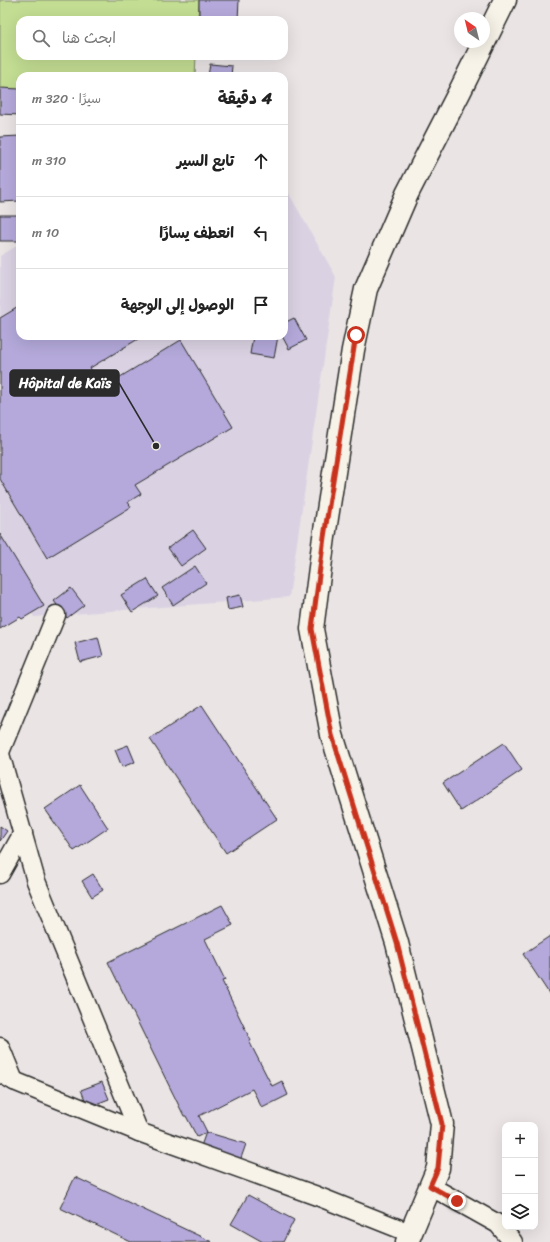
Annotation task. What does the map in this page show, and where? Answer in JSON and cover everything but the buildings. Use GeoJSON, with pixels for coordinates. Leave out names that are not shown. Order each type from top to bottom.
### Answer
{"type":"FeatureCollection","features":[{"type":"Feature","properties":{"kind":"street"},"geometry":{"type":"LineString","coordinates":[[0,1047],[7,1077],[139,1132],[317,1196],[409,1237],[438,1168],[442,1124],[397,943],[332,735],[312,629],[352,350],[366,289],[407,194],[505,0]]}},
{"type":"Feature","properties":{"kind":"street"},"geometry":{"type":"LineString","coordinates":[[56,615],[0,753],[36,881],[139,1132]]}},
{"type":"Feature","properties":{"kind":"street"},"geometry":{"type":"LineString","coordinates":[[0,874],[22,833]]}},
{"type":"Feature","properties":{"kind":"street"},"geometry":{"type":"LineString","coordinates":[[430,1186],[498,1224],[513,1242]]}},
{"type":"Feature","properties":{"kind":"shaded area"},"geometry":{"type":"Polygon","coordinates":[[[288,192],[336,277],[289,597],[34,617],[0,556],[0,256],[16,246],[16,340],[288,340],[288,192]]]}},
{"type":"Feature","properties":{"kind":"green space"},"geometry":{"type":"Polygon","coordinates":[[[0,0],[199,0],[198,16],[16,16],[16,60],[196,60],[195,72],[16,72],[16,110],[0,109],[0,0]]]}},
{"type":"Feature","properties":{"kind":"place","name":"Hôpital de Kaïs"},"geometry":{"type":"Point","coordinates":[156,446]}},
{"type":"Feature","properties":{"kind":"route"},"geometry":{"type":"LineString","coordinates":[[356,335],[352,350],[324,537],[312,629],[332,735],[397,943],[442,1124],[438,1168],[430,1186],[457,1201]]}}]}
